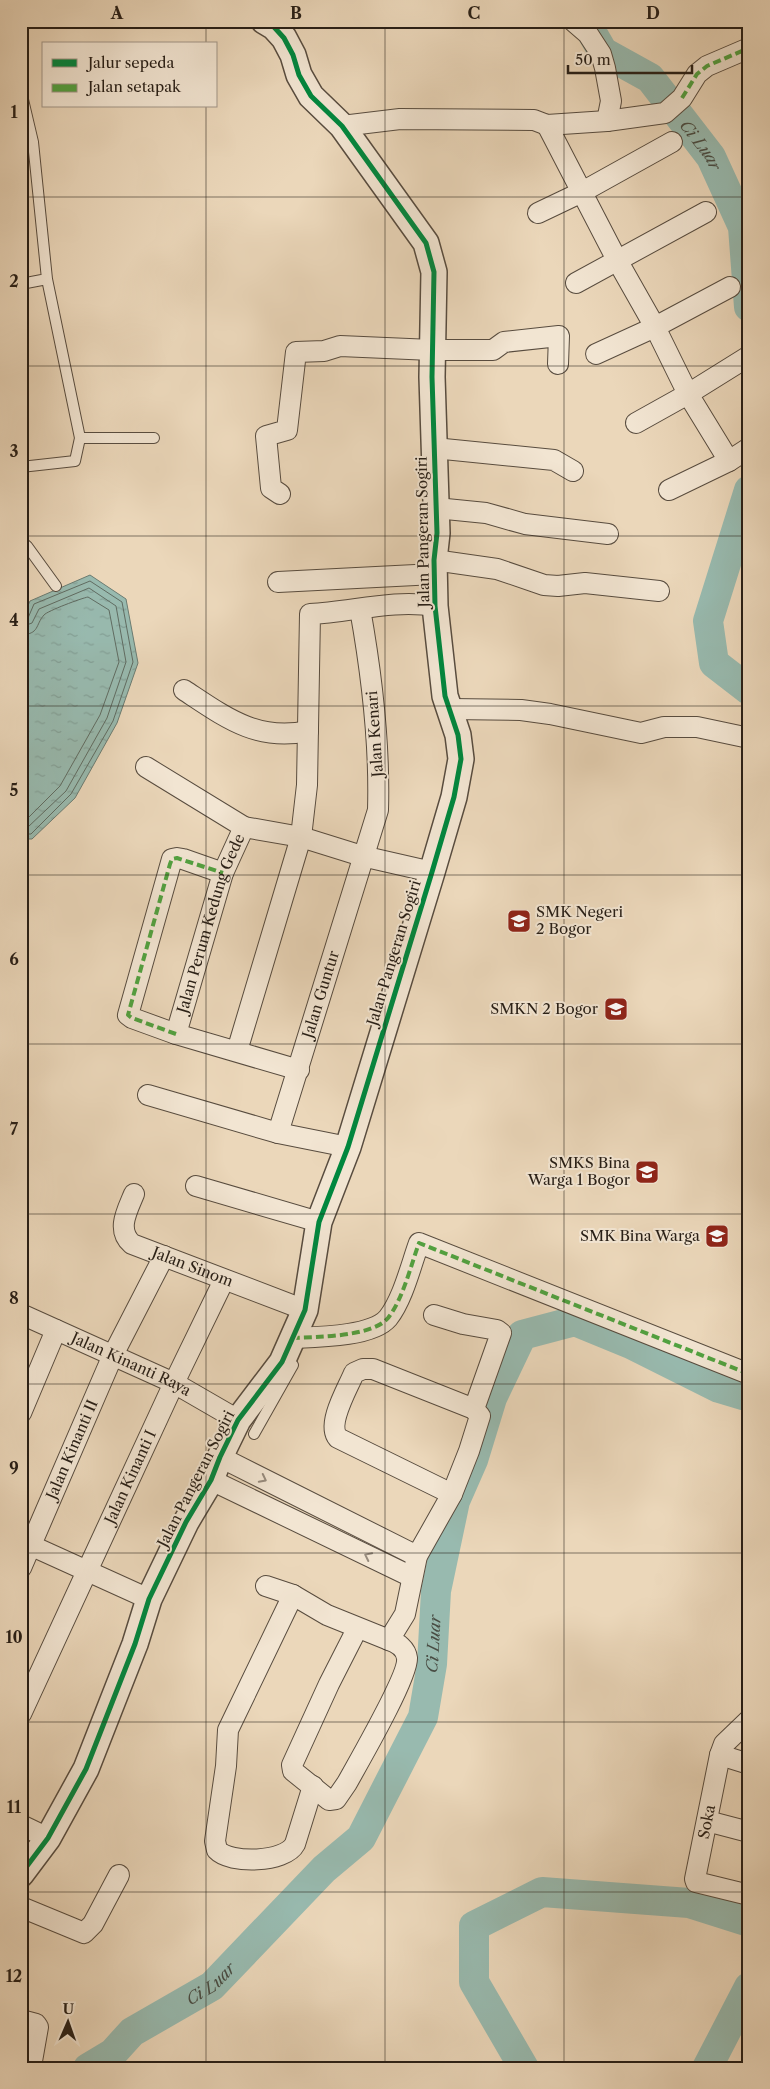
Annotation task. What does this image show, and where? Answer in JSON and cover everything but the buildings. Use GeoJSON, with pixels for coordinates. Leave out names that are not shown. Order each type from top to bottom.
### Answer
{"type":"FeatureCollection","features":[{"type":"Feature","properties":{"kind":"street","name":"Jalan Pangeran Sogiri"},"geometry":{"type":"LineString","coordinates":[[21,1874],[48,1838],[86,1769],[135,1644],[150,1600],[186,1522],[211,1480],[220,1457],[246,1427],[272,1387],[282,1362],[295,1348],[305,1310],[319,1222],[348,1147],[454,797],[461,759],[458,735],[445,696],[435,606],[437,533],[432,350],[434,272],[426,243],[342,126],[311,96],[299,75],[293,55],[284,38],[274,27],[264,21]]}},
{"type":"Feature","properties":{"kind":"street"},"geometry":{"type":"LineString","coordinates":[[573,21],[588,34],[601,54],[611,101],[607,121]]}},
{"type":"Feature","properties":{"kind":"street"},"geometry":{"type":"LineString","coordinates":[[342,126],[400,119],[534,120],[547,125],[607,121],[665,113],[682,98],[697,74],[707,66],[749,48]]}},
{"type":"Feature","properties":{"kind":"street"},"geometry":{"type":"LineString","coordinates":[[547,125],[617,260],[655,327],[688,394],[729,461]]}},
{"type":"Feature","properties":{"kind":"street"},"geometry":{"type":"LineString","coordinates":[[538,213],[582,192],[672,142]]}},
{"type":"Feature","properties":{"kind":"street"},"geometry":{"type":"LineString","coordinates":[[576,284],[706,212]]}},
{"type":"Feature","properties":{"kind":"street"},"geometry":{"type":"LineString","coordinates":[[596,354],[655,327],[730,287]]}},
{"type":"Feature","properties":{"kind":"street"},"geometry":{"type":"LineString","coordinates":[[280,494],[271,488],[266,436],[287,430],[296,352],[324,351],[340,346],[432,350],[493,350],[504,342],[559,336],[558,364]]}},
{"type":"Feature","properties":{"kind":"street"},"geometry":{"type":"LineString","coordinates":[[636,423],[688,394],[749,356]]}},
{"type":"Feature","properties":{"kind":"street"},"geometry":{"type":"LineString","coordinates":[[434,448],[554,460],[573,471]]}},
{"type":"Feature","properties":{"kind":"street"},"geometry":{"type":"LineString","coordinates":[[669,490],[729,461],[749,448]]}},
{"type":"Feature","properties":{"kind":"street"},"geometry":{"type":"LineString","coordinates":[[436,508],[486,513],[524,524],[608,534]]}},
{"type":"Feature","properties":{"kind":"street"},"geometry":{"type":"LineString","coordinates":[[278,582],[435,567],[498,569],[544,585],[558,586],[585,583],[659,591]]}},
{"type":"Feature","properties":{"kind":"street"},"geometry":{"type":"LineString","coordinates":[[237,1051],[301,837],[307,785],[310,614],[414,603],[435,606]]}},
{"type":"Feature","properties":{"kind":"street","name":"Jalan Kenari"},"geometry":{"type":"LineString","coordinates":[[360,609],[371,674],[379,777],[378,810],[362,856]]}},
{"type":"Feature","properties":{"kind":"street"},"geometry":{"type":"LineString","coordinates":[[184,690],[220,714],[267,734],[292,734],[308,731]]}},
{"type":"Feature","properties":{"kind":"street"},"geometry":{"type":"LineString","coordinates":[[450,709],[540,712],[641,733],[664,727],[697,727],[749,738]]}},
{"type":"Feature","properties":{"kind":"street"},"geometry":{"type":"LineString","coordinates":[[146,767],[244,827]]}},
{"type":"Feature","properties":{"kind":"street","name":"Jalan Perum Kedung Gede"},"geometry":{"type":"LineString","coordinates":[[176,1034],[223,873],[244,827],[301,837],[362,856],[432,872]]}},
{"type":"Feature","properties":{"kind":"street","name":"Jalan Guntur"},"geometry":{"type":"LineString","coordinates":[[278,1133],[299,1070],[362,856]]}},
{"type":"Feature","properties":{"kind":"street"},"geometry":{"type":"LineString","coordinates":[[223,873],[177,858],[172,859],[128,1015],[176,1034],[299,1070]]}},
{"type":"Feature","properties":{"kind":"street"},"geometry":{"type":"LineString","coordinates":[[148,1095],[278,1133],[348,1147]]}},
{"type":"Feature","properties":{"kind":"street"},"geometry":{"type":"LineString","coordinates":[[196,1186],[319,1222]]}},
{"type":"Feature","properties":{"kind":"street","name":"Jalan Sinom"},"geometry":{"type":"LineString","coordinates":[[134,1194],[124,1220],[123,1232],[125,1238],[132,1244],[305,1310]]}},
{"type":"Feature","properties":{"kind":"street"},"geometry":{"type":"LineString","coordinates":[[295,1348],[373,1328],[387,1319],[395,1305],[419,1243],[749,1374]]}},
{"type":"Feature","properties":{"kind":"street","name":"Jalan Kinanti II"},"geometry":{"type":"LineString","coordinates":[[21,1568],[27,1543],[113,1355],[164,1256]]}},
{"type":"Feature","properties":{"kind":"street","name":"Jalan Kinanti I"},"geometry":{"type":"LineString","coordinates":[[21,1714],[89,1572],[174,1383],[224,1280]]}},
{"type":"Feature","properties":{"kind":"street","name":"Jalan Kinanti Raya"},"geometry":{"type":"LineString","coordinates":[[21,1314],[174,1383],[246,1427]]}},
{"type":"Feature","properties":{"kind":"street"},"geometry":{"type":"LineString","coordinates":[[434,1315],[463,1324],[499,1330],[501,1333],[474,1409]]}},
{"type":"Feature","properties":{"kind":"street"},"geometry":{"type":"LineString","coordinates":[[21,1413],[56,1330]]}},
{"type":"Feature","properties":{"kind":"street"},"geometry":{"type":"LineString","coordinates":[[389,1640],[405,1614],[417,1556],[452,1494],[480,1416],[474,1409],[372,1369],[363,1369],[354,1373],[334,1421],[335,1434],[338,1438],[452,1494]]}},
{"type":"Feature","properties":{"kind":"street"},"geometry":{"type":"LineString","coordinates":[[220,1457],[417,1556]]}},
{"type":"Feature","properties":{"kind":"street"},"geometry":{"type":"LineString","coordinates":[[211,1480],[412,1577]]}},
{"type":"Feature","properties":{"kind":"street"},"geometry":{"type":"LineString","coordinates":[[27,1543],[150,1600]]}},
{"type":"Feature","properties":{"kind":"street"},"geometry":{"type":"LineString","coordinates":[[266,1586],[293,1595],[327,1615],[404,1648],[407,1662],[400,1683],[347,1784],[336,1799],[329,1800],[294,1771],[292,1765],[357,1629]]}},
{"type":"Feature","properties":{"kind":"street"},"geometry":{"type":"LineString","coordinates":[[293,1595],[228,1730],[226,1766],[215,1841],[217,1850],[224,1855],[232,1857],[266,1860],[286,1854],[295,1844],[313,1786]]}},
{"type":"Feature","properties":{"kind":"street","name":"Soka"},"geometry":{"type":"LineString","coordinates":[[749,1720],[724,1744],[720,1755],[696,1882],[749,1895]]}},
{"type":"Feature","properties":{"kind":"street"},"geometry":{"type":"LineString","coordinates":[[720,1755],[749,1764]]}},
{"type":"Feature","properties":{"kind":"street"},"geometry":{"type":"LineString","coordinates":[[707,1821],[749,1832]]}},
{"type":"Feature","properties":{"kind":"street"},"geometry":{"type":"LineString","coordinates":[[21,1824],[48,1838]]}},
{"type":"Feature","properties":{"kind":"street"},"geometry":{"type":"LineString","coordinates":[[21,1907],[84,1933],[93,1924],[120,1876]]}},
{"type":"Feature","properties":{"kind":"street"},"geometry":{"type":"LineString","coordinates":[[21,2020],[38,2027],[32,2061]]}},
{"type":"Feature","properties":{"kind":"lane"},"geometry":{"type":"LineString","coordinates":[[21,90],[33,142],[47,279],[80,438],[75,461],[21,467]]}},
{"type":"Feature","properties":{"kind":"lane"},"geometry":{"type":"LineString","coordinates":[[21,284],[47,279]]}},
{"type":"Feature","properties":{"kind":"lane"},"geometry":{"type":"LineString","coordinates":[[80,438],[154,438]]}},
{"type":"Feature","properties":{"kind":"lane"},"geometry":{"type":"LineString","coordinates":[[21,541],[27,546],[56,586]]}},
{"type":"Feature","properties":{"kind":"water"},"geometry":{"type":"Polygon","coordinates":[[[90,575],[126,599],[138,663],[117,723],[75,798],[32,839],[21,839],[21,621],[30,601],[90,575]]]}},
{"type":"Feature","properties":{"kind":"waterway","name":"Ci Luar"},"geometry":{"type":"LineString","coordinates":[[588,26],[603,52],[650,78],[711,157],[743,227],[749,307]]}},
{"type":"Feature","properties":{"kind":"waterway","name":"Ci Luar"},"geometry":{"type":"LineString","coordinates":[[749,490],[708,621],[714,663],[749,690]]}},
{"type":"Feature","properties":{"kind":"waterway","name":"Ci Luar"},"geometry":{"type":"LineString","coordinates":[[88,2068],[113,2053],[132,2032],[212,1986],[324,1869],[361,1838],[423,1717],[432,1664],[436,1591],[455,1501],[473,1460],[492,1398],[522,1335],[575,1321],[631,1344],[719,1388],[749,1397]]}},
{"type":"Feature","properties":{"kind":"waterway","name":"Ci Luar"},"geometry":{"type":"LineString","coordinates":[[524,2068],[474,1982],[474,1926],[542,1892],[689,1903],[749,1922]]}},
{"type":"Feature","properties":{"kind":"waterway","name":"Ci Luar"},"geometry":{"type":"LineString","coordinates":[[707,2068],[749,1987]]}},
{"type":"Feature","properties":{"kind":"marked path"},"geometry":{"type":"LineString","coordinates":[[682,98],[697,74],[707,66],[749,48]]}},
{"type":"Feature","properties":{"kind":"marked path"},"geometry":{"type":"LineString","coordinates":[[176,1034],[128,1015],[170,864],[172,859],[177,858],[223,873]]}},
{"type":"Feature","properties":{"kind":"marked path"},"geometry":{"type":"LineString","coordinates":[[292,1338],[343,1335],[370,1329],[380,1324],[388,1318],[398,1301],[419,1243],[749,1374]]}},
{"type":"Feature","properties":{"kind":"cycle path"},"geometry":{"type":"LineString","coordinates":[[21,1874],[48,1838],[86,1769],[135,1644],[149,1599],[186,1522],[211,1480],[238,1420],[282,1362],[305,1310],[319,1222],[348,1147],[454,797],[461,759],[458,735],[445,696],[435,606],[434,560],[437,533],[432,377],[434,272],[426,243],[342,126],[311,96],[299,75],[293,55],[284,38],[274,27],[264,21]]}},
{"type":"Feature","properties":{"kind":"place","name":"SMK Negeri 2 Bogor"},"geometry":{"type":"Point","coordinates":[519,921]}},
{"type":"Feature","properties":{"kind":"place","name":"SMKN 2 Bogor"},"geometry":{"type":"Point","coordinates":[616,1009]}},
{"type":"Feature","properties":{"kind":"place","name":"SMKS Bina Warga 1 Bogor"},"geometry":{"type":"Point","coordinates":[647,1172]}},
{"type":"Feature","properties":{"kind":"place","name":"SMK Bina Warga"},"geometry":{"type":"Point","coordinates":[717,1236]}}]}
